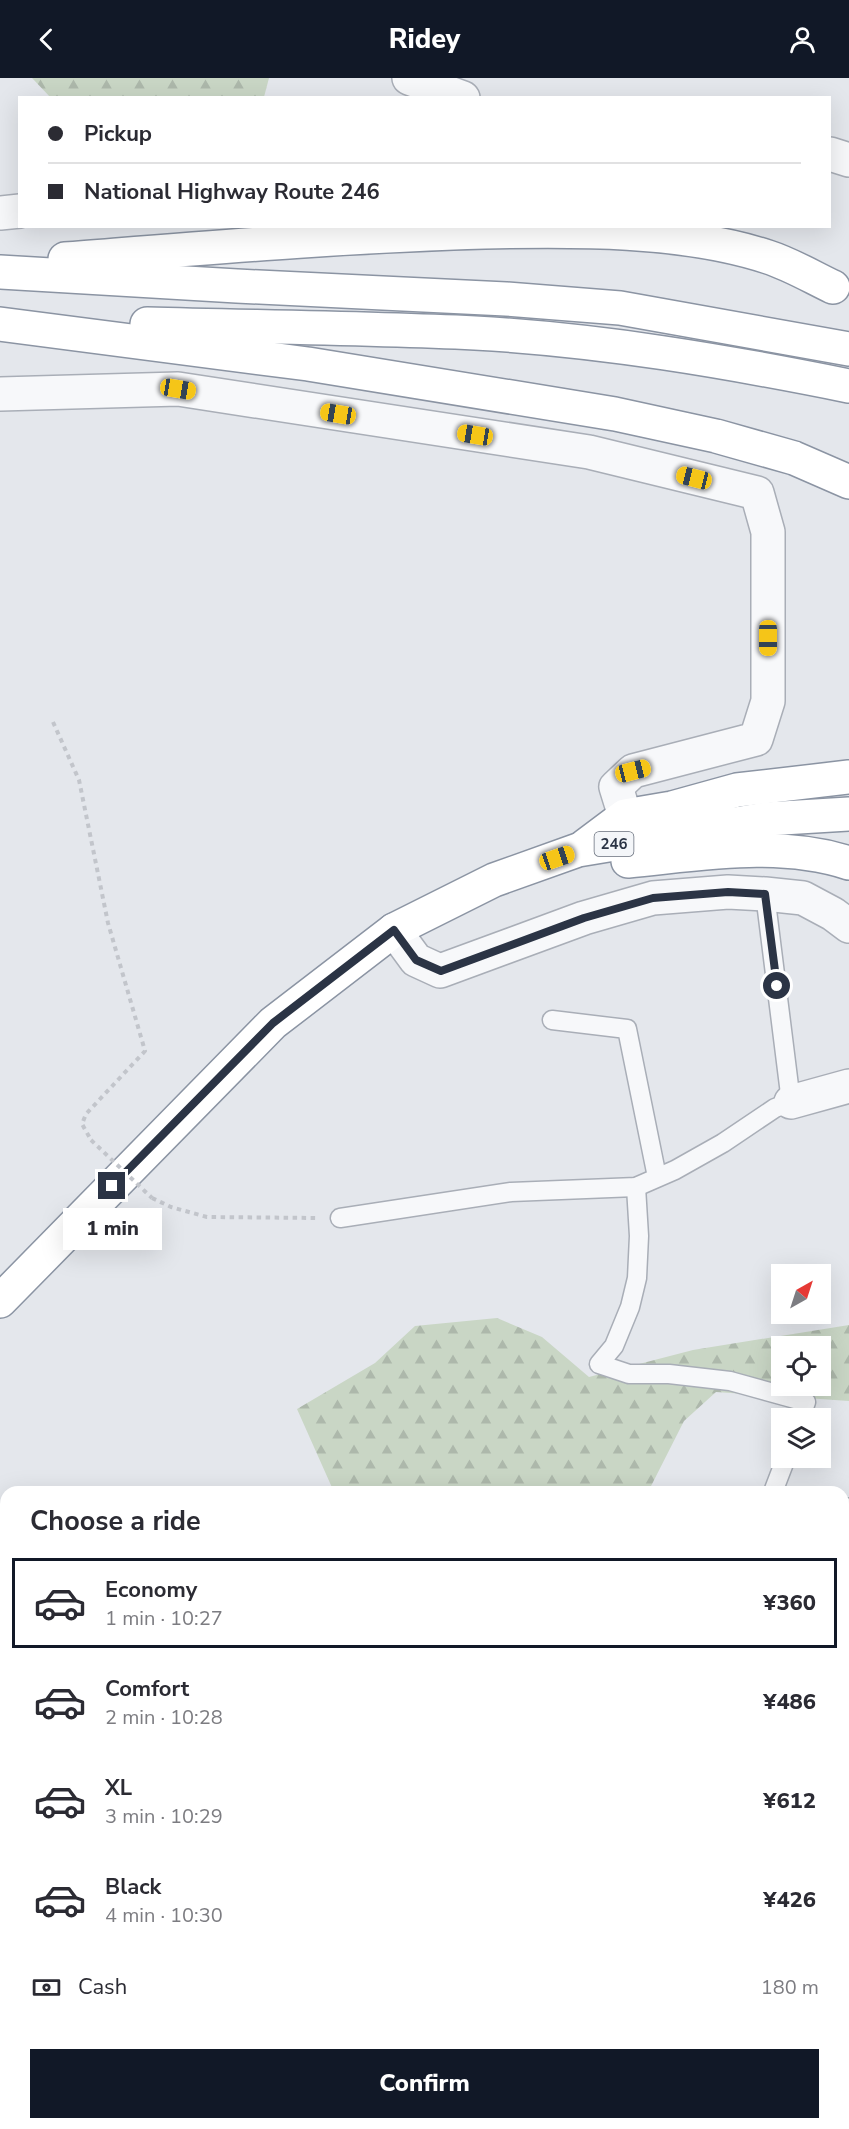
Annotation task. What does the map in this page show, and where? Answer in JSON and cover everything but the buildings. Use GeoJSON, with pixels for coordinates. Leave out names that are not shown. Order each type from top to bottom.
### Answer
{"type":"FeatureCollection","features":[{"type":"Feature","properties":{"kind":"main road"},"geometry":{"type":"LineString","coordinates":[[0,265],[241,244],[391,234],[546,231],[661,236],[714,243],[769,257],[833,287]]}},
{"type":"Feature","properties":{"kind":"main road"},"geometry":{"type":"LineString","coordinates":[[0,272],[225,286],[506,299],[621,308],[849,349]]}},
{"type":"Feature","properties":{"kind":"main road"},"geometry":{"type":"LineString","coordinates":[[0,322],[476,333],[639,348],[849,386]]}},
{"type":"Feature","properties":{"kind":"main road"},"geometry":{"type":"LineString","coordinates":[[0,322],[309,364],[615,414],[716,435],[794,458],[849,482]]}},
{"type":"Feature","properties":{"kind":"main road"},"geometry":{"type":"LineString","coordinates":[[578,850],[625,816],[672,808],[737,790],[849,777]]}},
{"type":"Feature","properties":{"kind":"main road","name":"246"},"geometry":{"type":"LineString","coordinates":[[0,1301],[273,1023],[394,930],[494,880],[578,850],[766,819],[849,814]]}},
{"type":"Feature","properties":{"kind":"main road"},"geometry":{"type":"LineString","coordinates":[[494,880],[619,862],[725,851],[772,850],[817,854],[849,863]]}},
{"type":"Feature","properties":{"kind":"street"},"geometry":{"type":"LineString","coordinates":[[409,78],[458,96]]}},
{"type":"Feature","properties":{"kind":"street"},"geometry":{"type":"LineString","coordinates":[[831,154],[849,160]]}},
{"type":"Feature","properties":{"kind":"street"},"geometry":{"type":"LineString","coordinates":[[0,213],[18,211]]}},
{"type":"Feature","properties":{"kind":"street"},"geometry":{"type":"LineString","coordinates":[[0,394],[178,389],[590,452],[757,493],[768,532],[768,701],[756,739],[633,771],[616,787],[625,816]]}},
{"type":"Feature","properties":{"kind":"street"},"geometry":{"type":"LineString","coordinates":[[394,930],[416,960],[441,971],[584,918],[653,898],[728,892],[803,898],[833,914],[849,926]]}},
{"type":"Feature","properties":{"kind":"street"},"geometry":{"type":"LineString","coordinates":[[792,1102],[849,1086]]}},
{"type":"Feature","properties":{"kind":"lane"},"geometry":{"type":"LineString","coordinates":[[340,1218],[511,1192],[636,1187],[675,1170],[723,1143],[776,1108],[792,1102],[765,894]]}},
{"type":"Feature","properties":{"kind":"lane"},"geometry":{"type":"LineString","coordinates":[[552,1020],[627,1029],[657,1178]]}},
{"type":"Feature","properties":{"kind":"lane"},"geometry":{"type":"LineString","coordinates":[[636,1187],[639,1236],[637,1278],[630,1307],[614,1346],[599,1364],[629,1374],[669,1374],[730,1381],[806,1402],[804,1408]]}},
{"type":"Feature","properties":{"kind":"lane"},"geometry":{"type":"LineString","coordinates":[[775,1486],[782,1468]]}},
{"type":"Feature","properties":{"kind":"path"},"geometry":{"type":"LineString","coordinates":[[53,722],[79,780],[108,923],[145,1051],[86,1114],[82,1124],[91,1140],[152,1198],[171,1207],[207,1217],[340,1218]]}},
{"type":"Feature","properties":{"kind":"green space"},"geometry":{"type":"Polygon","coordinates":[[[32,78],[269,78],[264,96],[49,96],[32,78]]]}},
{"type":"Feature","properties":{"kind":"green space"},"geometry":{"type":"Polygon","coordinates":[[[497,1318],[542,1337],[589,1377],[693,1350],[771,1338],[771,1396],[716,1392],[684,1421],[651,1486],[331,1486],[297,1409],[375,1363],[415,1326],[497,1318]]]}},
{"type":"Feature","properties":{"kind":"green space"},"geometry":{"type":"Polygon","coordinates":[[[849,1325],[849,1401],[775,1396],[831,1396],[831,1336],[780,1336],[849,1325]]]}},
{"type":"Feature","properties":{"kind":"route"},"geometry":{"type":"LineString","coordinates":[[112,1186],[273,1023],[394,930],[416,960],[441,971],[584,918],[653,898],[728,892],[765,894],[777,986]]}}]}
